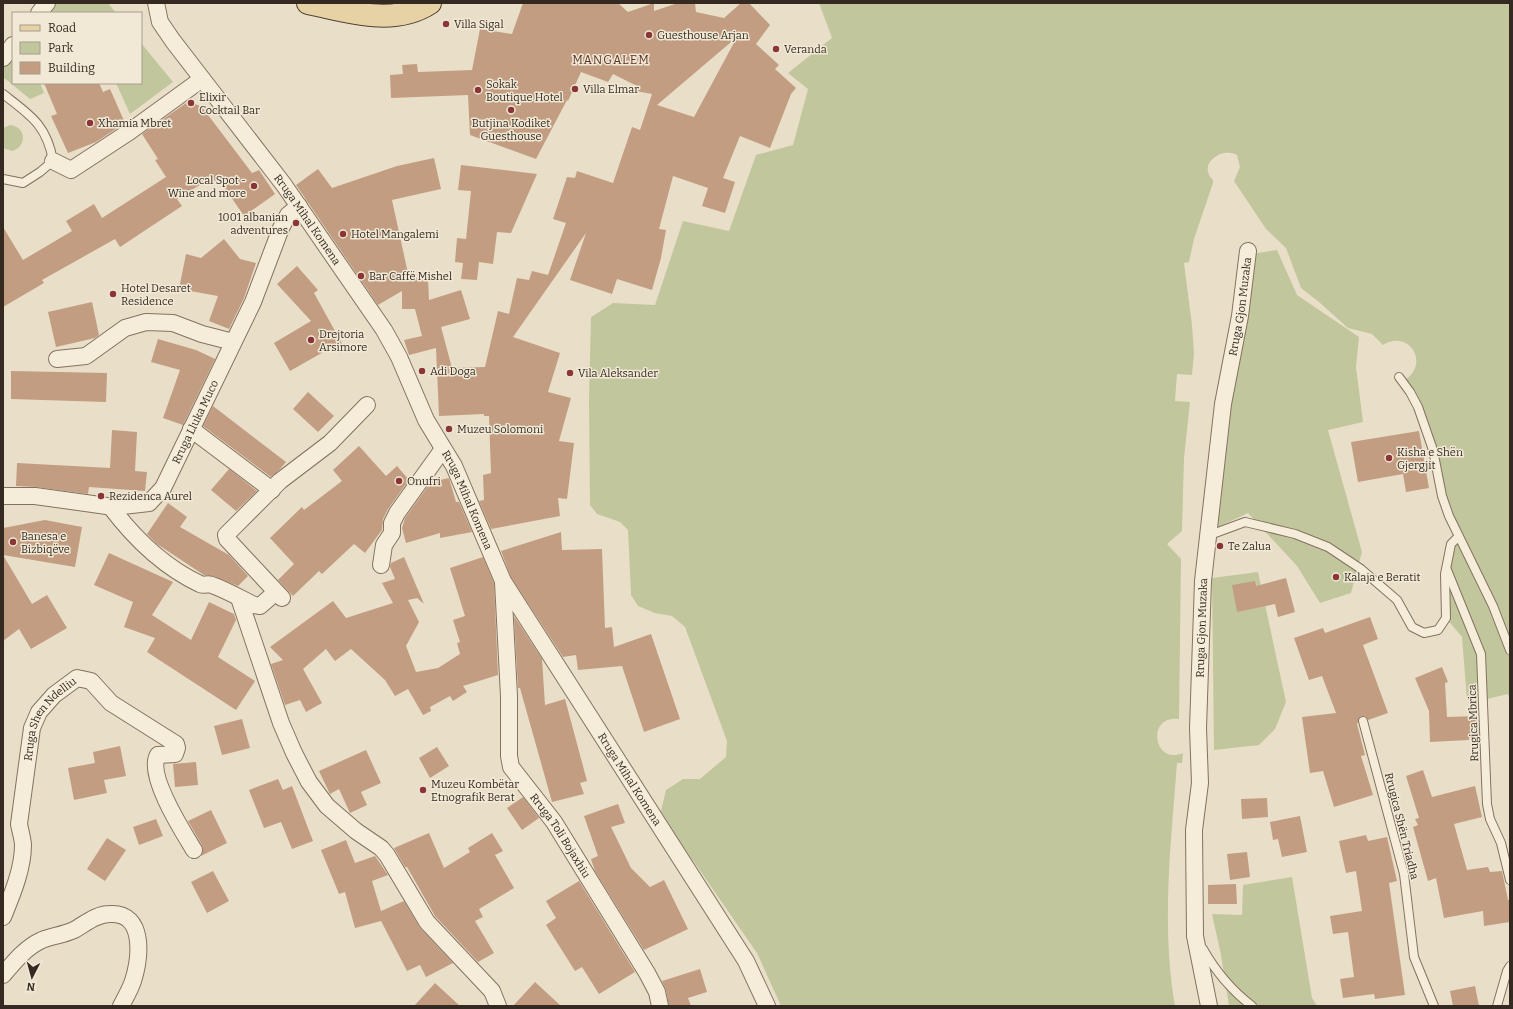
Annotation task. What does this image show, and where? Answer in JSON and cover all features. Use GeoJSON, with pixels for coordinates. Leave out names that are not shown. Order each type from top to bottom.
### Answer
{"type":"FeatureCollection","features":[{"type":"Feature","properties":{"kind":"main road"},"geometry":{"type":"LineString","coordinates":[[308,3],[364,14],[388,16],[411,12],[430,3]]}},
{"type":"Feature","properties":{"kind":"street"},"geometry":{"type":"LineString","coordinates":[[40,12],[47,3]]}},
{"type":"Feature","properties":{"kind":"street","name":"Rruga Mihal Komena"},"geometry":{"type":"LineString","coordinates":[[156,3],[160,22],[299,206],[384,330],[399,357],[426,420],[454,466],[503,581],[746,961],[766,1006]]}},
{"type":"Feature","properties":{"kind":"street"},"geometry":{"type":"LineString","coordinates":[[3,58],[12,46]]}},
{"type":"Feature","properties":{"kind":"street"},"geometry":{"type":"LineString","coordinates":[[53,161],[71,170],[129,132],[202,79]]}},
{"type":"Feature","properties":{"kind":"street","name":"Rruga Lluka Muco"},"geometry":{"type":"LineString","coordinates":[[3,496],[35,496],[110,506],[149,503],[163,488],[253,302],[281,228],[288,214],[299,206]]}},
{"type":"Feature","properties":{"kind":"street","name":"Rruga Gjon Muzaka"},"geometry":{"type":"LineString","coordinates":[[1209,1006],[1195,936],[1194,830],[1200,783],[1198,728],[1200,661],[1207,536],[1223,404],[1240,316],[1248,251]]}},
{"type":"Feature","properties":{"kind":"street"},"geometry":{"type":"LineString","coordinates":[[57,359],[86,356],[125,328],[146,322],[173,323],[202,334],[233,342]]}},
{"type":"Feature","properties":{"kind":"street"},"geometry":{"type":"LineString","coordinates":[[110,506],[126,527],[171,568],[203,585],[211,584],[239,598],[260,606],[279,595],[226,537],[272,490],[330,443],[367,406]]}},
{"type":"Feature","properties":{"kind":"street"},"geometry":{"type":"LineString","coordinates":[[191,429],[272,490]]}},
{"type":"Feature","properties":{"kind":"street"},"geometry":{"type":"LineString","coordinates":[[381,565],[384,545],[392,533],[392,523],[397,513],[443,449]]}},
{"type":"Feature","properties":{"kind":"street","name":"Rruga Toli Bojaxhiu"},"geometry":{"type":"LineString","coordinates":[[503,581],[509,696],[509,756],[511,767],[554,822],[577,857],[647,973],[657,992],[660,1006]]}},
{"type":"Feature","properties":{"kind":"street"},"geometry":{"type":"LineString","coordinates":[[239,598],[281,722],[294,753],[309,782],[327,806],[356,831],[381,848],[387,855],[427,922],[495,995],[498,1006]]}},
{"type":"Feature","properties":{"kind":"street","name":"Rruga Shen Ndelliu"},"geometry":{"type":"LineString","coordinates":[[3,917],[21,861],[23,843],[20,837],[19,824],[32,728],[39,712],[54,695],[77,678],[91,681],[111,703],[176,744],[177,748],[175,754],[163,753],[157,758],[157,772],[160,787],[170,810],[194,850]]}},
{"type":"Feature","properties":{"kind":"street"},"geometry":{"type":"LineString","coordinates":[[3,975],[18,958],[41,940],[66,934],[99,916],[109,914],[119,915],[128,919],[137,931],[138,954],[133,982],[121,1006]]}},
{"type":"Feature","properties":{"kind":"lane"},"geometry":{"type":"LineString","coordinates":[[3,94],[39,124],[50,143],[53,161],[40,172],[22,183],[3,179]]}},
{"type":"Feature","properties":{"kind":"lane"},"geometry":{"type":"LineString","coordinates":[[1399,377],[1410,392],[1429,435],[1442,496],[1458,536],[1493,606],[1510,650]]}},
{"type":"Feature","properties":{"kind":"lane"},"geometry":{"type":"LineString","coordinates":[[1207,536],[1245,522],[1295,534],[1328,547],[1361,569],[1397,600],[1412,627],[1424,632],[1438,630],[1446,618],[1446,568],[1452,544],[1458,536]]}},
{"type":"Feature","properties":{"kind":"lane","name":"Rrugica Mbrica"},"geometry":{"type":"LineString","coordinates":[[1446,568],[1481,654],[1487,804],[1490,819],[1501,843],[1510,880]]}},
{"type":"Feature","properties":{"kind":"lane","name":"Rrugica Shën Triadha"},"geometry":{"type":"LineString","coordinates":[[1363,721],[1404,874],[1414,957],[1434,1006]]}},
{"type":"Feature","properties":{"kind":"lane"},"geometry":{"type":"LineString","coordinates":[[1195,936],[1212,966],[1234,992],[1252,1006]]}},
{"type":"Feature","properties":{"kind":"lane"},"geometry":{"type":"LineString","coordinates":[[1497,1006],[1507,971],[1510,966]]}},
{"type":"Feature","properties":{"kind":"green space"},"geometry":{"type":"Polygon","coordinates":[[[54,3],[108,3],[115,12],[47,12],[54,3]]]}},
{"type":"Feature","properties":{"kind":"green space"},"geometry":{"type":"Polygon","coordinates":[[[819,3],[1510,3],[1510,702],[1508,694],[1483,700],[1467,700],[1462,637],[1446,618],[1451,544],[1458,536],[1415,397],[1406,379],[1413,372],[1416,364],[1416,357],[1413,350],[1408,344],[1401,341],[1392,341],[1383,345],[1372,334],[1348,328],[1301,288],[1286,248],[1266,229],[1234,181],[1240,167],[1237,155],[1224,153],[1213,158],[1209,163],[1209,174],[1213,180],[1213,183],[1194,239],[1189,262],[1184,263],[1194,353],[1192,375],[1177,374],[1175,401],[1190,402],[1184,458],[1182,531],[1167,544],[1181,559],[1179,719],[1168,720],[1161,724],[1157,739],[1160,747],[1165,752],[1173,755],[1183,753],[1182,763],[1177,763],[1168,884],[1169,945],[1175,1006],[781,1006],[757,953],[678,839],[661,811],[666,790],[683,779],[700,779],[726,757],[727,741],[685,627],[672,616],[655,613],[638,606],[631,595],[628,530],[620,522],[597,514],[590,505],[589,400],[591,317],[613,303],[655,305],[683,221],[729,231],[756,155],[793,145],[808,89],[788,73],[832,38],[819,3]]]}},
{"type":"Feature","properties":{"kind":"green space"},"geometry":{"type":"Polygon","coordinates":[[[142,44],[173,82],[130,114],[116,84],[142,84],[142,44]]]}},
{"type":"Feature","properties":{"kind":"green space"},"geometry":{"type":"Polygon","coordinates":[[[12,56],[12,84],[40,84],[44,93],[30,99],[3,77],[3,67],[12,56]]]}},
{"type":"Feature","properties":{"kind":"green space"},"geometry":{"type":"Polygon","coordinates":[[[10,125],[20,129],[23,137],[20,146],[12,151],[3,148],[3,128],[10,125]]]}},
{"type":"Feature","properties":{"kind":"green space"},"geometry":{"type":"Polygon","coordinates":[[[1277,250],[1297,295],[1359,337],[1356,367],[1363,422],[1328,430],[1362,552],[1351,593],[1320,603],[1297,566],[1248,513],[1214,529],[1231,386],[1252,254],[1277,250]]]}},
{"type":"Feature","properties":{"kind":"green space"},"geometry":{"type":"Polygon","coordinates":[[[1258,572],[1286,702],[1275,729],[1259,745],[1214,750],[1212,578],[1258,572]]]}},
{"type":"Feature","properties":{"kind":"green space"},"geometry":{"type":"Polygon","coordinates":[[[1292,877],[1312,998],[1317,1006],[1229,1006],[1221,955],[1212,914],[1242,915],[1243,885],[1292,877]]]}},
{"type":"Feature","properties":{"kind":"building"},"geometry":{"type":"Polygon","coordinates":[[[523,3],[618,3],[628,12],[654,3],[654,11],[678,3],[695,3],[696,12],[724,18],[741,3],[749,3],[770,25],[756,44],[779,65],[775,69],[796,88],[791,94],[770,148],[740,136],[723,178],[735,182],[725,213],[702,206],[708,188],[673,176],[659,229],[666,230],[661,258],[652,290],[617,279],[612,294],[570,280],[586,233],[513,337],[560,353],[548,392],[571,398],[559,441],[574,443],[567,499],[558,498],[560,516],[491,529],[479,501],[484,500],[483,475],[491,473],[489,416],[484,416],[484,414],[439,416],[436,348],[409,355],[404,340],[422,336],[415,309],[402,309],[402,291],[378,305],[296,185],[318,169],[332,188],[397,166],[434,158],[441,189],[392,200],[409,278],[428,278],[429,300],[461,290],[470,319],[441,327],[452,368],[485,367],[498,311],[509,314],[517,278],[529,280],[532,271],[548,275],[566,223],[553,219],[567,177],[575,178],[577,171],[613,183],[632,127],[640,130],[652,94],[636,91],[637,86],[613,74],[608,82],[581,72],[568,101],[567,100],[536,159],[470,135],[468,95],[391,98],[390,75],[403,74],[402,65],[417,64],[418,72],[472,70],[480,29],[512,34],[523,3]],[[737,37],[657,105],[694,117],[737,37]]]}},
{"type":"Feature","properties":{"kind":"building","name":"Xhamia Mbret"},"geometry":{"type":"Polygon","coordinates":[[[44,84],[99,84],[103,92],[110,89],[125,123],[96,142],[68,153],[51,116],[57,114],[44,84]]]}},
{"type":"Feature","properties":{"kind":"building"},"geometry":{"type":"Polygon","coordinates":[[[189,101],[202,107],[252,173],[259,170],[275,194],[244,216],[220,181],[216,184],[213,177],[177,199],[182,206],[120,247],[115,239],[42,280],[44,283],[3,307],[3,227],[23,260],[72,231],[66,221],[94,204],[102,218],[166,177],[155,160],[158,159],[142,134],[189,101]]]}},
{"type":"Feature","properties":{"kind":"building"},"geometry":{"type":"Polygon","coordinates":[[[461,165],[537,174],[511,233],[497,232],[493,264],[479,262],[477,280],[461,279],[463,263],[455,262],[457,238],[466,239],[471,191],[458,190],[461,165]]]}},
{"type":"Feature","properties":{"kind":"building"},"geometry":{"type":"Polygon","coordinates":[[[224,239],[240,259],[256,263],[244,298],[229,329],[209,321],[218,296],[179,289],[186,254],[201,258],[224,239]]]}},
{"type":"Feature","properties":{"kind":"building"},"geometry":{"type":"Polygon","coordinates":[[[297,266],[318,290],[314,293],[345,349],[340,353],[334,346],[290,371],[274,343],[311,321],[277,284],[297,266]]]}},
{"type":"Feature","properties":{"kind":"building"},"geometry":{"type":"Polygon","coordinates":[[[92,302],[99,335],[95,338],[56,347],[48,312],[92,302]]]}},
{"type":"Feature","properties":{"kind":"building"},"geometry":{"type":"Polygon","coordinates":[[[158,339],[196,350],[215,359],[183,425],[163,418],[180,370],[151,362],[158,339]]]}},
{"type":"Feature","properties":{"kind":"building"},"geometry":{"type":"Polygon","coordinates":[[[11,371],[107,373],[106,402],[11,399],[11,371]]]}},
{"type":"Feature","properties":{"kind":"building"},"geometry":{"type":"Polygon","coordinates":[[[308,392],[334,416],[318,432],[293,409],[308,392]]]}},
{"type":"Feature","properties":{"kind":"building"},"geometry":{"type":"Polygon","coordinates":[[[213,406],[286,462],[271,477],[203,426],[213,406]]]}},
{"type":"Feature","properties":{"kind":"building"},"geometry":{"type":"Polygon","coordinates":[[[112,430],[137,432],[135,471],[147,472],[145,491],[89,487],[88,494],[36,487],[16,486],[17,463],[110,468],[112,430]]]}},
{"type":"Feature","properties":{"kind":"building","name":"Kisha e Shën Gjergjit"},"geometry":{"type":"Polygon","coordinates":[[[1419,431],[1429,488],[1406,492],[1403,474],[1358,482],[1351,442],[1419,431]]]}},
{"type":"Feature","properties":{"kind":"building"},"geometry":{"type":"Polygon","coordinates":[[[359,446],[386,476],[397,466],[409,480],[388,509],[383,519],[382,530],[365,553],[354,544],[322,574],[319,571],[293,596],[278,580],[294,564],[270,538],[302,507],[304,510],[342,481],[333,470],[359,446]]]}},
{"type":"Feature","properties":{"kind":"building"},"geometry":{"type":"Polygon","coordinates":[[[229,469],[257,491],[236,511],[211,490],[229,469]]]}},
{"type":"Feature","properties":{"kind":"building"},"geometry":{"type":"Polygon","coordinates":[[[449,478],[456,502],[459,502],[472,532],[440,538],[440,533],[406,543],[402,528],[405,518],[431,482],[449,478]]]}},
{"type":"Feature","properties":{"kind":"building"},"geometry":{"type":"Polygon","coordinates":[[[168,503],[187,517],[180,527],[229,555],[248,576],[238,586],[214,576],[204,575],[157,544],[147,534],[168,503]]]}},
{"type":"Feature","properties":{"kind":"building"},"geometry":{"type":"Polygon","coordinates":[[[45,520],[82,527],[75,567],[3,555],[3,528],[45,520]]]}},
{"type":"Feature","properties":{"kind":"building"},"geometry":{"type":"Polygon","coordinates":[[[561,532],[562,550],[602,549],[605,628],[612,627],[614,647],[651,634],[680,719],[644,732],[622,666],[578,670],[576,655],[563,657],[511,577],[501,551],[561,532]]]}},
{"type":"Feature","properties":{"kind":"building"},"geometry":{"type":"Polygon","coordinates":[[[109,553],[173,582],[152,615],[191,640],[209,602],[234,614],[236,620],[218,657],[255,681],[236,710],[147,652],[155,638],[124,627],[133,602],[94,585],[109,553]]]}},
{"type":"Feature","properties":{"kind":"building"},"geometry":{"type":"Polygon","coordinates":[[[3,555],[32,604],[47,595],[67,628],[31,649],[19,629],[3,641],[3,555]]]}},
{"type":"Feature","properties":{"kind":"building"},"geometry":{"type":"Polygon","coordinates":[[[404,557],[424,604],[417,598],[408,600],[419,622],[406,646],[416,672],[438,668],[460,654],[457,643],[460,642],[453,620],[465,616],[450,568],[483,557],[494,583],[498,675],[463,686],[467,692],[453,701],[450,696],[430,707],[431,711],[423,715],[408,689],[395,696],[385,680],[351,649],[335,661],[326,649],[303,669],[322,703],[306,712],[300,700],[285,705],[271,664],[283,660],[270,647],[333,601],[346,618],[393,603],[382,583],[395,579],[390,567],[391,563],[404,557]]]}},
{"type":"Feature","properties":{"kind":"building"},"geometry":{"type":"Polygon","coordinates":[[[1286,578],[1295,612],[1278,617],[1275,604],[1237,612],[1232,585],[1255,581],[1256,586],[1286,578]]]}},
{"type":"Feature","properties":{"kind":"building"},"geometry":{"type":"Polygon","coordinates":[[[514,616],[542,659],[545,705],[565,699],[587,781],[580,783],[584,794],[552,802],[520,688],[518,688],[514,616]]]}},
{"type":"Feature","properties":{"kind":"building"},"geometry":{"type":"Polygon","coordinates":[[[1370,617],[1378,639],[1363,645],[1388,713],[1368,720],[1365,716],[1361,716],[1357,724],[1365,755],[1361,756],[1373,795],[1334,807],[1323,771],[1310,773],[1302,717],[1336,713],[1322,676],[1309,680],[1294,638],[1323,628],[1325,633],[1370,617]]]}},
{"type":"Feature","properties":{"kind":"building"},"geometry":{"type":"Polygon","coordinates":[[[1442,667],[1448,682],[1445,683],[1447,717],[1478,716],[1479,738],[1430,742],[1429,711],[1415,678],[1442,667]]]}},
{"type":"Feature","properties":{"kind":"building"},"geometry":{"type":"Polygon","coordinates":[[[242,719],[250,748],[222,755],[214,726],[242,719]]]}},
{"type":"Feature","properties":{"kind":"building"},"geometry":{"type":"Polygon","coordinates":[[[120,746],[126,776],[104,780],[107,793],[74,800],[68,768],[95,763],[93,752],[120,746]]]}},
{"type":"Feature","properties":{"kind":"building"},"geometry":{"type":"Polygon","coordinates":[[[437,747],[449,766],[430,778],[419,758],[437,747]]]}},
{"type":"Feature","properties":{"kind":"building"},"geometry":{"type":"Polygon","coordinates":[[[366,750],[381,783],[361,792],[367,805],[350,813],[339,789],[330,794],[319,771],[366,750]]]}},
{"type":"Feature","properties":{"kind":"building"},"geometry":{"type":"Polygon","coordinates":[[[196,762],[198,785],[175,787],[173,764],[196,762]]]}},
{"type":"Feature","properties":{"kind":"building"},"geometry":{"type":"Polygon","coordinates":[[[1423,770],[1432,797],[1475,786],[1482,817],[1454,824],[1467,870],[1488,867],[1490,872],[1502,871],[1508,900],[1510,900],[1510,922],[1484,926],[1483,911],[1444,918],[1436,878],[1428,881],[1413,827],[1418,825],[1415,819],[1419,818],[1406,776],[1423,770]]]}},
{"type":"Feature","properties":{"kind":"building"},"geometry":{"type":"Polygon","coordinates":[[[278,779],[283,790],[292,786],[313,841],[292,849],[281,822],[264,828],[249,790],[278,779]]]}},
{"type":"Feature","properties":{"kind":"building"},"geometry":{"type":"Polygon","coordinates":[[[523,797],[539,818],[522,830],[507,808],[523,797]]]}},
{"type":"Feature","properties":{"kind":"building"},"geometry":{"type":"Polygon","coordinates":[[[1267,798],[1268,817],[1242,819],[1241,799],[1267,798]]]}},
{"type":"Feature","properties":{"kind":"building"},"geometry":{"type":"Polygon","coordinates":[[[618,804],[625,823],[611,827],[631,868],[650,887],[664,880],[688,929],[644,950],[595,871],[591,859],[598,856],[584,816],[618,804]]]}},
{"type":"Feature","properties":{"kind":"building"},"geometry":{"type":"Polygon","coordinates":[[[211,810],[227,843],[201,856],[203,850],[202,845],[188,821],[211,810]]]}},
{"type":"Feature","properties":{"kind":"building"},"geometry":{"type":"Polygon","coordinates":[[[1300,816],[1307,852],[1282,857],[1278,839],[1273,840],[1270,822],[1300,816]]]}},
{"type":"Feature","properties":{"kind":"building"},"geometry":{"type":"Polygon","coordinates":[[[156,819],[163,836],[139,845],[133,827],[156,819]]]}},
{"type":"Feature","properties":{"kind":"building"},"geometry":{"type":"Polygon","coordinates":[[[429,833],[444,868],[470,852],[468,848],[492,833],[503,851],[495,855],[514,888],[479,909],[483,917],[475,921],[494,953],[478,962],[435,916],[407,867],[405,867],[394,848],[429,833]]]}},
{"type":"Feature","properties":{"kind":"building"},"geometry":{"type":"Polygon","coordinates":[[[1366,835],[1368,841],[1387,837],[1397,881],[1389,883],[1405,995],[1375,999],[1374,994],[1343,998],[1340,979],[1354,977],[1348,932],[1333,934],[1330,916],[1362,911],[1356,871],[1346,873],[1339,841],[1366,835]]]}},
{"type":"Feature","properties":{"kind":"building"},"geometry":{"type":"Polygon","coordinates":[[[107,838],[126,850],[105,881],[87,869],[107,838]]]}},
{"type":"Feature","properties":{"kind":"building"},"geometry":{"type":"Polygon","coordinates":[[[346,840],[355,863],[375,856],[388,875],[372,881],[381,911],[404,901],[420,928],[453,963],[426,977],[420,965],[407,971],[381,921],[355,928],[345,892],[339,894],[321,850],[346,840]]]}},
{"type":"Feature","properties":{"kind":"building"},"geometry":{"type":"Polygon","coordinates":[[[1247,852],[1250,877],[1230,880],[1227,854],[1247,852]]]}},
{"type":"Feature","properties":{"kind":"building"},"geometry":{"type":"Polygon","coordinates":[[[213,871],[229,901],[207,913],[191,882],[213,871]]]}},
{"type":"Feature","properties":{"kind":"building"},"geometry":{"type":"Polygon","coordinates":[[[579,881],[635,972],[599,994],[582,967],[575,971],[546,925],[556,918],[546,901],[579,881]]]}},
{"type":"Feature","properties":{"kind":"building"},"geometry":{"type":"Polygon","coordinates":[[[1236,884],[1237,904],[1208,904],[1208,885],[1236,884]]]}},
{"type":"Feature","properties":{"kind":"building"},"geometry":{"type":"Polygon","coordinates":[[[700,969],[707,992],[688,998],[691,1006],[669,1006],[666,990],[662,981],[700,969]]]}},
{"type":"Feature","properties":{"kind":"building"},"geometry":{"type":"Polygon","coordinates":[[[535,982],[561,1006],[513,1006],[535,982]]]}},
{"type":"Feature","properties":{"kind":"building"},"geometry":{"type":"Polygon","coordinates":[[[435,983],[460,1006],[414,1006],[435,983]]]}},
{"type":"Feature","properties":{"kind":"building"},"geometry":{"type":"Polygon","coordinates":[[[1475,986],[1479,1006],[1453,1006],[1450,991],[1475,986]]]}},
{"type":"Feature","properties":{"kind":"place","name":"Villa Sigal"},"geometry":{"type":"Point","coordinates":[446,24]}},
{"type":"Feature","properties":{"kind":"place","name":"Guesthouse Arjan"},"geometry":{"type":"Point","coordinates":[649,35]}},
{"type":"Feature","properties":{"kind":"place","name":"Veranda"},"geometry":{"type":"Point","coordinates":[776,49]}},
{"type":"Feature","properties":{"kind":"place","name":"Villa Elmar"},"geometry":{"type":"Point","coordinates":[575,89]}},
{"type":"Feature","properties":{"kind":"place","name":"Sokak Boutique Hotel"},"geometry":{"type":"Point","coordinates":[478,90]}},
{"type":"Feature","properties":{"kind":"place","name":"Elixir Cocktail Bar"},"geometry":{"type":"Point","coordinates":[191,103]}},
{"type":"Feature","properties":{"kind":"place","name":"Butjina Kodiket Guesthouse"},"geometry":{"type":"Point","coordinates":[511,110]}},
{"type":"Feature","properties":{"kind":"place","name":"Xhamia Mbret"},"geometry":{"type":"Point","coordinates":[90,123]}},
{"type":"Feature","properties":{"kind":"place","name":"Local Spot - Wine and more"},"geometry":{"type":"Point","coordinates":[254,186]}},
{"type":"Feature","properties":{"kind":"place","name":"1001 albanian adventures"},"geometry":{"type":"Point","coordinates":[296,223]}},
{"type":"Feature","properties":{"kind":"place","name":"Hotel Mangalemi"},"geometry":{"type":"Point","coordinates":[343,234]}},
{"type":"Feature","properties":{"kind":"place","name":"Bar Caffë Mishel"},"geometry":{"type":"Point","coordinates":[361,276]}},
{"type":"Feature","properties":{"kind":"place","name":"Hotel Desaret Residence"},"geometry":{"type":"Point","coordinates":[113,294]}},
{"type":"Feature","properties":{"kind":"place","name":"Drejtoria Arsimore"},"geometry":{"type":"Point","coordinates":[311,340]}},
{"type":"Feature","properties":{"kind":"place","name":"Adi Doga"},"geometry":{"type":"Point","coordinates":[422,371]}},
{"type":"Feature","properties":{"kind":"place","name":"Vila Aleksander"},"geometry":{"type":"Point","coordinates":[570,373]}},
{"type":"Feature","properties":{"kind":"place","name":"Muzeu Solomoni"},"geometry":{"type":"Point","coordinates":[449,429]}},
{"type":"Feature","properties":{"kind":"place","name":"Kisha e Shën Gjergjit"},"geometry":{"type":"Point","coordinates":[1389,458]}},
{"type":"Feature","properties":{"kind":"place","name":"Onufri"},"geometry":{"type":"Point","coordinates":[399,481]}},
{"type":"Feature","properties":{"kind":"place","name":"Rezidenca Aurel"},"geometry":{"type":"Point","coordinates":[101,496]}},
{"type":"Feature","properties":{"kind":"place","name":"Banesa e Bizbiqëve"},"geometry":{"type":"Point","coordinates":[13,542]}},
{"type":"Feature","properties":{"kind":"place","name":"Te Zalua"},"geometry":{"type":"Point","coordinates":[1220,546]}},
{"type":"Feature","properties":{"kind":"place","name":"Kalaja e Beratit"},"geometry":{"type":"Point","coordinates":[1336,577]}},
{"type":"Feature","properties":{"kind":"place","name":"Muzeu Kombëtar Etnografik Berat"},"geometry":{"type":"Point","coordinates":[423,790]}},
{"type":"Feature","properties":{"kind":"district","name":"MANGALEM"},"geometry":{"type":"Point","coordinates":[611,60]}}]}
